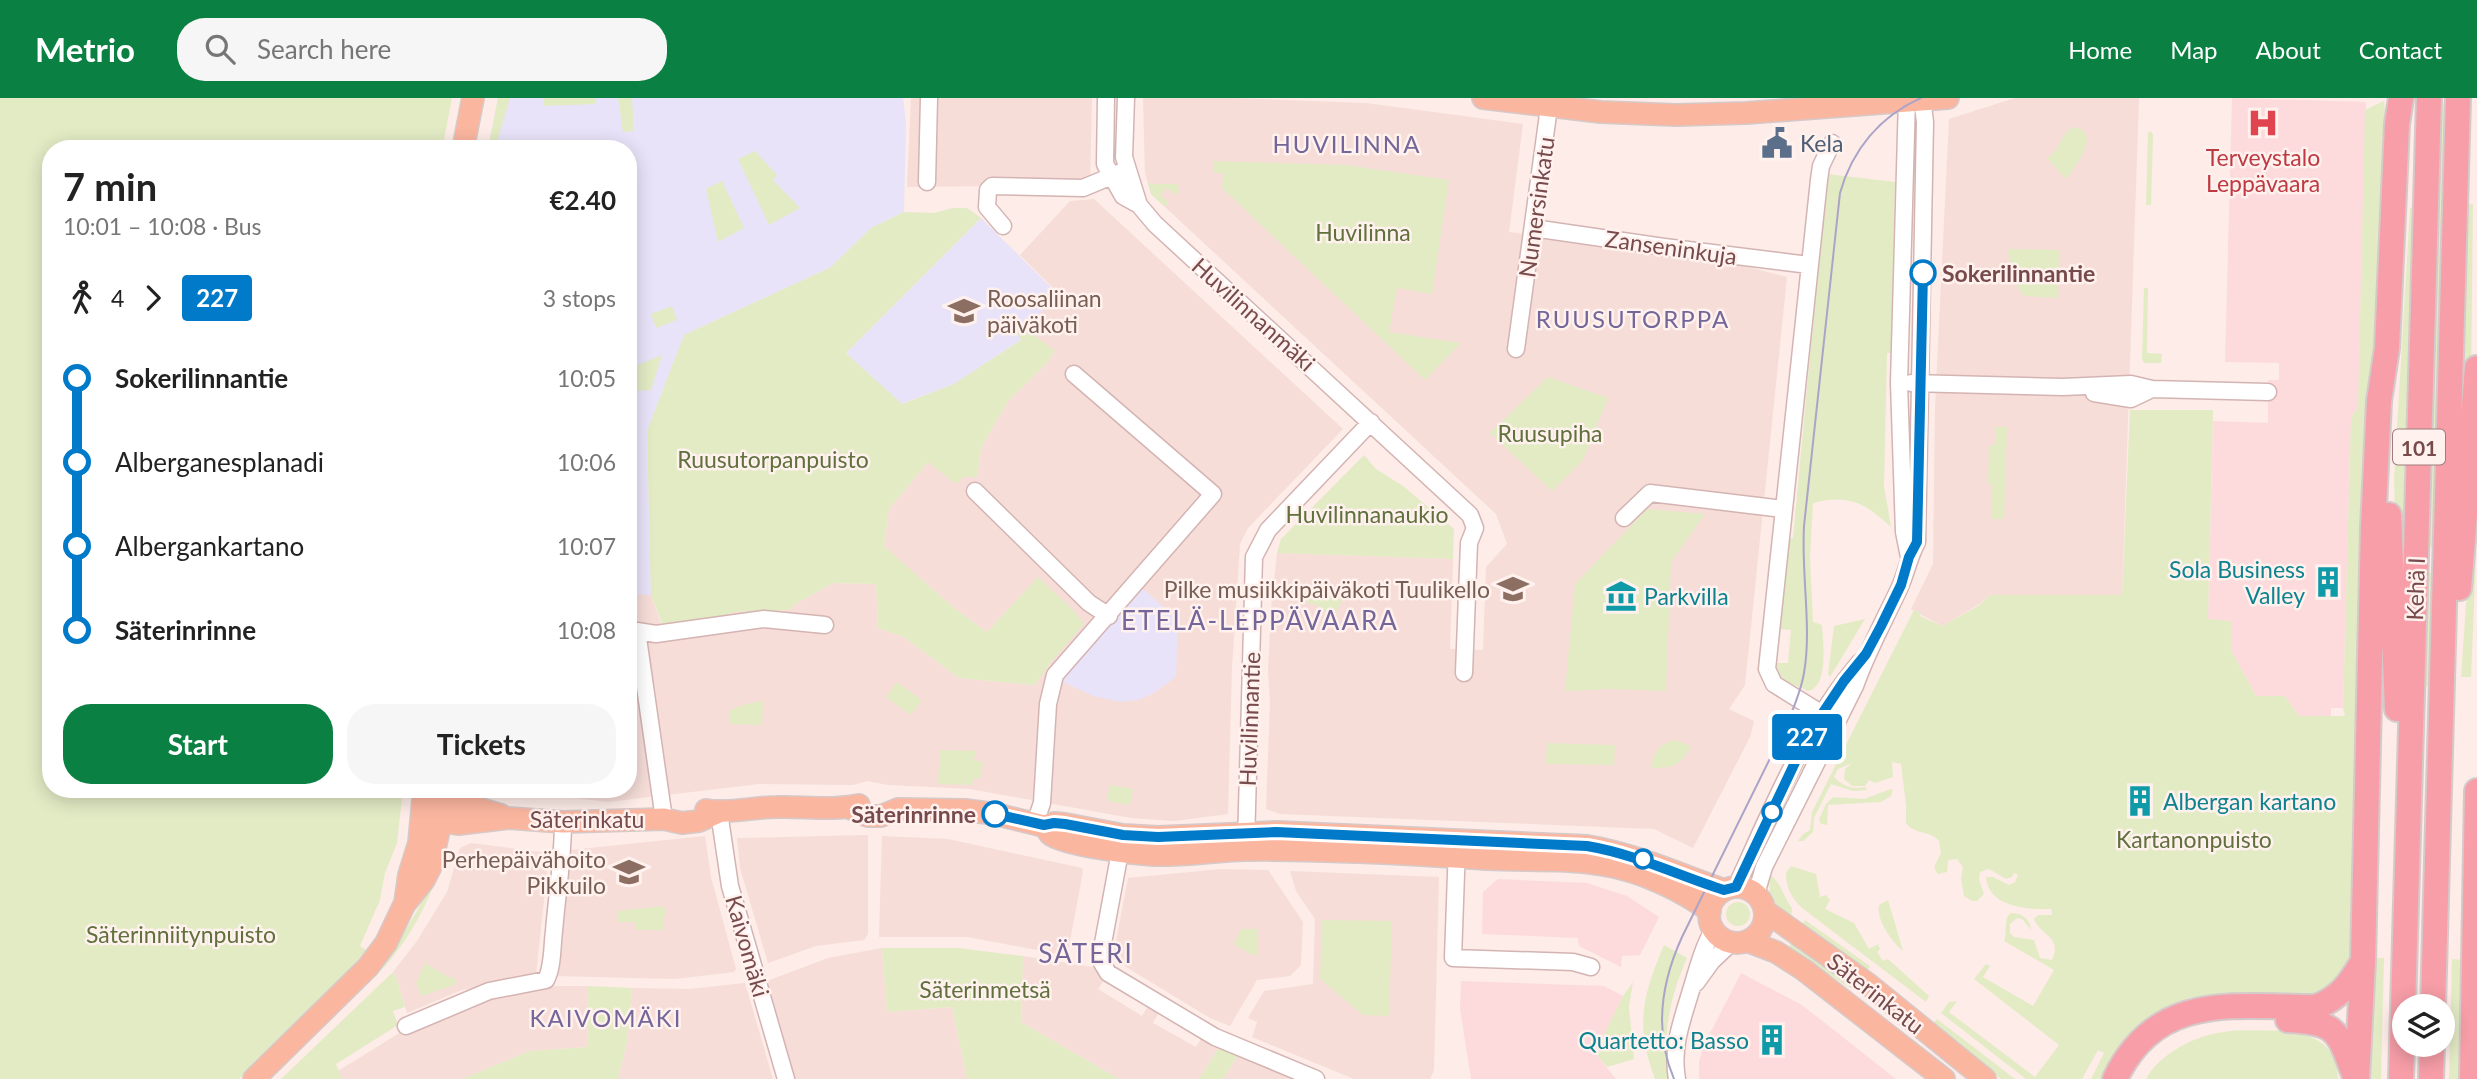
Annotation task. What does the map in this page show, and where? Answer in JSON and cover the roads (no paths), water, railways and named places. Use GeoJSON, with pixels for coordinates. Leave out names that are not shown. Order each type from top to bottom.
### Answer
{"type":"FeatureCollection","features":[{"type":"Feature","properties":{"kind":"highway"},"geometry":{"type":"LineString","coordinates":[[2392,98],[2397,124]]}},
{"type":"Feature","properties":{"kind":"highway"},"geometry":{"type":"LineString","coordinates":[[2356,1079],[2363,961],[2378,426],[2387,348],[2397,124],[2401,98]]}},
{"type":"Feature","properties":{"kind":"highway","name":"Kehä I"},"geometry":{"type":"LineString","coordinates":[[2401,1079],[2407,849],[2403,796],[2429,98]]}},
{"type":"Feature","properties":{"kind":"highway","name":"Kehä I"},"geometry":{"type":"LineString","coordinates":[[2433,994],[2458,98]]}},
{"type":"Feature","properties":{"kind":"highway"},"geometry":{"type":"LineString","coordinates":[[2387,348],[2391,402],[2388,470],[2398,740],[2403,796]]}},
{"type":"Feature","properties":{"kind":"highway"},"geometry":{"type":"LineString","coordinates":[[2440,758],[2453,694],[2477,368]]}},
{"type":"Feature","properties":{"kind":"highway"},"geometry":{"type":"LineString","coordinates":[[2472,1079],[2477,791]]}},
{"type":"Feature","properties":{"kind":"highway"},"geometry":{"type":"LineString","coordinates":[[2115,1079],[2135,1048],[2151,1032],[2170,1019],[2190,1011],[2214,1007],[2316,1007],[2343,993],[2363,961]]}},
{"type":"Feature","properties":{"kind":"highway"},"geometry":{"type":"LineString","coordinates":[[2133,1079],[2150,1052],[2168,1037],[2189,1026],[2238,1018],[2308,1021],[2328,1026],[2337,1034],[2356,1079]]}},
{"type":"Feature","properties":{"kind":"highway"},"geometry":{"type":"LineString","coordinates":[[2431,1079],[2432,1057]]}},
{"type":"Feature","properties":{"kind":"main road"},"geometry":{"type":"LineString","coordinates":[[465,140],[473,98]]}},
{"type":"Feature","properties":{"kind":"main road"},"geometry":{"type":"LineString","coordinates":[[1483,98],[1551,101],[1625,114],[1705,115],[1948,98]]}},
{"type":"Feature","properties":{"kind":"main road","name":"Säterinkatu"},"geometry":{"type":"LineString","coordinates":[[433,803],[458,824],[509,818],[563,822],[664,819],[682,823],[719,812],[777,807],[847,807],[881,802],[898,809],[965,810],[1040,824],[1065,824],[1122,843],[1158,837],[1246,842],[1276,832],[1456,848],[1605,865],[1634,872],[1695,900],[1712,920]]}},
{"type":"Feature","properties":{"kind":"main road"},"geometry":{"type":"LineString","coordinates":[[254,1079],[368,967],[386,943],[404,905],[409,875],[433,803]]}},
{"type":"Feature","properties":{"kind":"main road","name":"Säterinkatu"},"geometry":{"type":"LineString","coordinates":[[1456,848],[1587,846],[1618,851],[1745,896],[1868,984],[1985,1079]]}},
{"type":"Feature","properties":{"kind":"main road"},"geometry":{"type":"LineString","coordinates":[[1745,896],[1761,930],[1739,942],[1721,938],[1712,920],[1714,899],[1745,896]]}},
{"type":"Feature","properties":{"kind":"main road","name":"Säterinkatu"},"geometry":{"type":"LineString","coordinates":[[1739,942],[1776,952],[1944,1079]]}},
{"type":"Feature","properties":{"kind":"street"},"geometry":{"type":"LineString","coordinates":[[927,182],[929,98]]}},
{"type":"Feature","properties":{"kind":"street"},"geometry":{"type":"LineString","coordinates":[[1106,98],[1105,164],[1110,176]]}},
{"type":"Feature","properties":{"kind":"street","name":"Huvilinnanmäki"},"geometry":{"type":"LineString","coordinates":[[1126,98],[1124,157],[1139,205]]}},
{"type":"Feature","properties":{"kind":"street"},"geometry":{"type":"LineString","coordinates":[[1909,557],[1904,532],[1899,383],[1915,100]]}},
{"type":"Feature","properties":{"kind":"street"},"geometry":{"type":"LineString","coordinates":[[1745,896],[1764,867],[1844,681],[1866,654],[1901,585],[1909,557],[1917,542],[1926,122],[1915,100]]}},
{"type":"Feature","properties":{"kind":"street","name":"Numersinkatu"},"geometry":{"type":"LineString","coordinates":[[1516,349],[1551,101]]}},
{"type":"Feature","properties":{"kind":"street"},"geometry":{"type":"LineString","coordinates":[[1830,718],[1774,684],[1768,673],[1809,265],[1821,166],[1832,143]]}},
{"type":"Feature","properties":{"kind":"street"},"geometry":{"type":"LineString","coordinates":[[1003,226],[987,207],[988,190],[992,186],[1077,189],[1126,170]]}},
{"type":"Feature","properties":{"kind":"street","name":"Huvilinnanmäki"},"geometry":{"type":"LineString","coordinates":[[1110,176],[1124,197],[1139,205],[1154,224],[1371,422]]}},
{"type":"Feature","properties":{"kind":"street","name":"Zanseninkuja"},"geometry":{"type":"LineString","coordinates":[[1533,228],[1809,265]]}},
{"type":"Feature","properties":{"kind":"street"},"geometry":{"type":"LineString","coordinates":[[1040,824],[1051,684],[1055,675],[1213,494],[1074,374]]}},
{"type":"Feature","properties":{"kind":"street"},"geometry":{"type":"LineString","coordinates":[[1899,383],[2063,387],[2131,399],[2152,389],[2268,392]]}},
{"type":"Feature","properties":{"kind":"street"},"geometry":{"type":"LineString","coordinates":[[1371,422],[1470,515],[1475,528],[1469,543],[1464,673]]}},
{"type":"Feature","properties":{"kind":"street","name":"Huvilinnantie"},"geometry":{"type":"LineString","coordinates":[[1246,842],[1254,557],[1268,530],[1371,422]]}},
{"type":"Feature","properties":{"kind":"street"},"geometry":{"type":"LineString","coordinates":[[975,491],[1089,603],[1109,616]]}},
{"type":"Feature","properties":{"kind":"street"},"geometry":{"type":"LineString","coordinates":[[1624,518],[1650,493],[1783,509]]}},
{"type":"Feature","properties":{"kind":"street"},"geometry":{"type":"LineString","coordinates":[[664,819],[637,631],[656,634],[764,619],[825,625]]}},
{"type":"Feature","properties":{"kind":"street","name":"Kaivomäki"},"geometry":{"type":"LineString","coordinates":[[719,812],[730,886],[786,1079]]}},
{"type":"Feature","properties":{"kind":"street"},"geometry":{"type":"LineString","coordinates":[[405,1026],[489,991],[546,980],[563,845],[563,822]]}},
{"type":"Feature","properties":{"kind":"street"},"geometry":{"type":"LineString","coordinates":[[1122,843],[1101,954],[1102,963],[1108,973],[1215,1037],[1301,1076],[1316,1079]]}},
{"type":"Feature","properties":{"kind":"street"},"geometry":{"type":"LineString","coordinates":[[1456,848],[1453,958],[1573,962],[1591,967]]}},
{"type":"Feature","properties":{"kind":"street"},"geometry":{"type":"LineString","coordinates":[[1677,1079],[1675,1045],[1712,920]]}},
{"type":"Feature","properties":{"kind":"street"},"geometry":{"type":"LineString","coordinates":[[1692,988],[1712,961],[1739,942]]}},
{"type":"Feature","properties":{"kind":"tram line"},"geometry":{"type":"LineString","coordinates":[[1674,1079],[1662,1026],[1669,972],[1682,937],[1787,724],[1804,673],[1807,638],[1804,526],[1840,193],[1852,163],[1870,136],[1893,114],[1921,98]]}},
{"type":"Feature","properties":{"kind":"place","name":"Terveystalo Leppävaara"},"geometry":{"type":"Point","coordinates":[2263,123]}},
{"type":"Feature","properties":{"kind":"place","name":"Kela"},"geometry":{"type":"Point","coordinates":[1777,143]}},
{"type":"Feature","properties":{"kind":"place","name":"Sokerilinnantie"},"geometry":{"type":"Point","coordinates":[1923,273]}},
{"type":"Feature","properties":{"kind":"place","name":"Roosaliinan päiväkoti"},"geometry":{"type":"Point","coordinates":[964,311]}},
{"type":"Feature","properties":{"kind":"place","name":"Sola Business Valley"},"geometry":{"type":"Point","coordinates":[2328,582]}},
{"type":"Feature","properties":{"kind":"place","name":"Pilke musiikkipäiväkoti Tuulikello"},"geometry":{"type":"Point","coordinates":[1513,589]}},
{"type":"Feature","properties":{"kind":"place","name":"Parkvilla"},"geometry":{"type":"Point","coordinates":[1621,596]}},
{"type":"Feature","properties":{"kind":"place","name":"Albergan kartano"},"geometry":{"type":"Point","coordinates":[2140,801]}},
{"type":"Feature","properties":{"kind":"place","name":"Säterinrinne"},"geometry":{"type":"Point","coordinates":[995,814]}},
{"type":"Feature","properties":{"kind":"place","name":"Perhepäivähoito Pikkuilo"},"geometry":{"type":"Point","coordinates":[629,872]}},
{"type":"Feature","properties":{"kind":"place","name":"Quartetto: Basso"},"geometry":{"type":"Point","coordinates":[1772,1040]}},
{"type":"Feature","properties":{"kind":"district","name":"HUVILINNA"},"geometry":{"type":"Point","coordinates":[1347,143]}},
{"type":"Feature","properties":{"kind":"district","name":"RUUSUTORPPA"},"geometry":{"type":"Point","coordinates":[1633,318]}},
{"type":"Feature","properties":{"kind":"district","name":"ETELÄ-LEPPÄVAARA"},"geometry":{"type":"Point","coordinates":[1260,620]}},
{"type":"Feature","properties":{"kind":"district","name":"SÄTERI"},"geometry":{"type":"Point","coordinates":[1086,953]}},
{"type":"Feature","properties":{"kind":"district","name":"KAIVOMÄKI"},"geometry":{"type":"Point","coordinates":[606,1017]}},
{"type":"Feature","properties":{"kind":"park label","name":"Huvilinna"},"geometry":{"type":"Point","coordinates":[1363,232]}},
{"type":"Feature","properties":{"kind":"park label","name":"Ruusupiha"},"geometry":{"type":"Point","coordinates":[1550,433]}},
{"type":"Feature","properties":{"kind":"park label","name":"Ruusutorpanpuisto"},"geometry":{"type":"Point","coordinates":[773,459]}},
{"type":"Feature","properties":{"kind":"park label","name":"Huvilinnanaukio"},"geometry":{"type":"Point","coordinates":[1367,514]}},
{"type":"Feature","properties":{"kind":"park label","name":"Kartanonpuisto"},"geometry":{"type":"Point","coordinates":[2194,839]}},
{"type":"Feature","properties":{"kind":"park label","name":"Säterinniitynpuisto"},"geometry":{"type":"Point","coordinates":[181,934]}},
{"type":"Feature","properties":{"kind":"park label","name":"Säterinmetsä"},"geometry":{"type":"Point","coordinates":[985,989]}}]}
